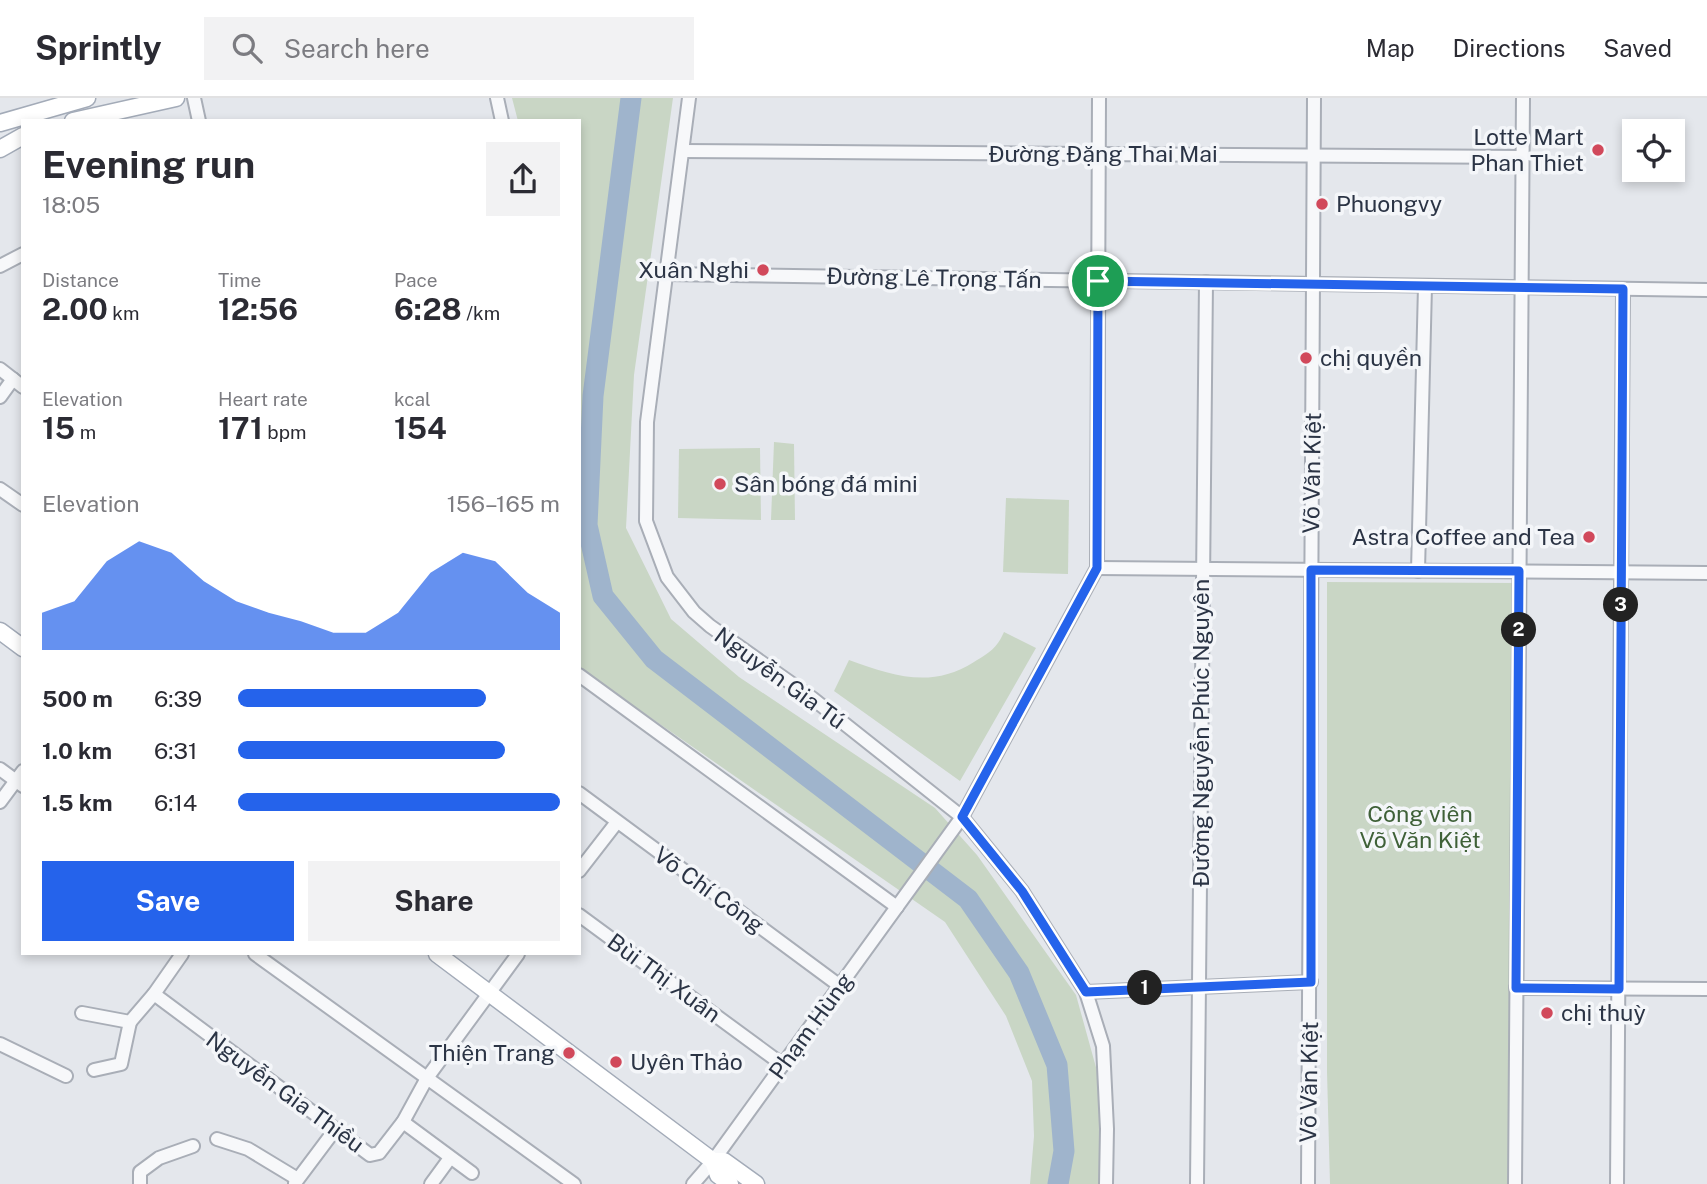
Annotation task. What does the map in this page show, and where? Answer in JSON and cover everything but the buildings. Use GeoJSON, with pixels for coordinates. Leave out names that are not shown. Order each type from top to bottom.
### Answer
{"type":"FeatureCollection","features":[{"type":"Feature","properties":{"kind":"main road"},"geometry":{"type":"LineString","coordinates":[[2,119],[87,98]]}},
{"type":"Feature","properties":{"kind":"main road"},"geometry":{"type":"LineString","coordinates":[[82,119],[176,98]]}},
{"type":"Feature","properties":{"kind":"main road"},"geometry":{"type":"LineString","coordinates":[[0,149],[21,137]]}},
{"type":"Feature","properties":{"kind":"main road"},"geometry":{"type":"LineString","coordinates":[[0,631],[21,647]]}},
{"type":"Feature","properties":{"kind":"main road"},"geometry":{"type":"LineString","coordinates":[[438,955],[713,1161],[718,1175],[730,1184]]}},
{"type":"Feature","properties":{"kind":"main road"},"geometry":{"type":"LineString","coordinates":[[713,1161],[724,1161],[756,1184]]}},
{"type":"Feature","properties":{"kind":"street"},"geometry":{"type":"LineString","coordinates":[[194,98],[199,119]]}},
{"type":"Feature","properties":{"kind":"street"},"geometry":{"type":"LineString","coordinates":[[497,98],[499,119]]}},
{"type":"Feature","properties":{"kind":"street","name":"Nguyễn Gia Tú"},"geometry":{"type":"LineString","coordinates":[[689,98],[647,422],[646,520],[667,577],[694,612],[710,626],[812,698],[962,817],[1022,891],[1086,992],[1103,1046],[1107,1184]]}},
{"type":"Feature","properties":{"kind":"street"},"geometry":{"type":"LineString","coordinates":[[962,817],[1097,568],[1099,98]]}},
{"type":"Feature","properties":{"kind":"street","name":"Võ Văn Kiệt"},"geometry":{"type":"LineString","coordinates":[[1308,1184],[1314,98]]}},
{"type":"Feature","properties":{"kind":"street"},"geometry":{"type":"LineString","coordinates":[[1514,1184],[1523,98]]}},
{"type":"Feature","properties":{"kind":"street","name":"Đường Đặng Thai Mai"},"geometry":{"type":"LineString","coordinates":[[683,151],[1522,157]]}},
{"type":"Feature","properties":{"kind":"street"},"geometry":{"type":"LineString","coordinates":[[0,266],[21,255]]}},
{"type":"Feature","properties":{"kind":"street","name":"Đường Lê Trọng Tấn"},"geometry":{"type":"LineString","coordinates":[[665,274],[1707,290]]}},
{"type":"Feature","properties":{"kind":"street","name":"Đường Nguyễn Phúc Nguyên"},"geometry":{"type":"LineString","coordinates":[[1197,1184],[1206,282]]}},
{"type":"Feature","properties":{"kind":"street"},"geometry":{"type":"LineString","coordinates":[[1418,570],[1425,286]]}},
{"type":"Feature","properties":{"kind":"street"},"geometry":{"type":"LineString","coordinates":[[1617,1184],[1623,289]]}},
{"type":"Feature","properties":{"kind":"street"},"geometry":{"type":"LineString","coordinates":[[0,369],[18,383],[0,397]]}},
{"type":"Feature","properties":{"kind":"street"},"geometry":{"type":"LineString","coordinates":[[0,489],[21,504]]}},
{"type":"Feature","properties":{"kind":"street"},"geometry":{"type":"LineString","coordinates":[[1097,568],[1707,573]]}},
{"type":"Feature","properties":{"kind":"street"},"geometry":{"type":"LineString","coordinates":[[581,677],[897,907]]}},
{"type":"Feature","properties":{"kind":"street"},"geometry":{"type":"LineString","coordinates":[[0,769],[20,779],[0,802]]}},
{"type":"Feature","properties":{"kind":"street","name":"Võ Chí Công"},"geometry":{"type":"LineString","coordinates":[[581,795],[840,986]]}},
{"type":"Feature","properties":{"kind":"street","name":"Phạm Hùng"},"geometry":{"type":"LineString","coordinates":[[692,1184],[713,1161],[962,817]]}},
{"type":"Feature","properties":{"kind":"street"},"geometry":{"type":"LineString","coordinates":[[581,868],[617,822]]}},
{"type":"Feature","properties":{"kind":"street","name":"Bùi Thị Xuân"},"geometry":{"type":"LineString","coordinates":[[581,916],[783,1065]]}},
{"type":"Feature","properties":{"kind":"street"},"geometry":{"type":"LineString","coordinates":[[94,1070],[121,1063],[130,1022],[154,995],[179,955]]}},
{"type":"Feature","properties":{"kind":"street"},"geometry":{"type":"LineString","coordinates":[[257,955],[574,1184]]}},
{"type":"Feature","properties":{"kind":"street","name":"Nguyễn Gia Thiều"},"geometry":{"type":"LineString","coordinates":[[154,995],[334,1131],[370,1155],[379,1153],[403,1122],[427,1077],[517,955]]}},
{"type":"Feature","properties":{"kind":"street"},"geometry":{"type":"LineString","coordinates":[[1086,992],[1311,982]]}},
{"type":"Feature","properties":{"kind":"street"},"geometry":{"type":"LineString","coordinates":[[1516,988],[1707,989]]}},
{"type":"Feature","properties":{"kind":"street"},"geometry":{"type":"LineString","coordinates":[[82,1013],[130,1022]]}},
{"type":"Feature","properties":{"kind":"street"},"geometry":{"type":"LineString","coordinates":[[0,1044],[66,1076]]}},
{"type":"Feature","properties":{"kind":"street"},"geometry":{"type":"LineString","coordinates":[[403,1122],[472,1173]]}},
{"type":"Feature","properties":{"kind":"street"},"geometry":{"type":"LineString","coordinates":[[217,1139],[248,1149],[295,1181],[334,1131]]}},
{"type":"Feature","properties":{"kind":"street"},"geometry":{"type":"LineString","coordinates":[[140,1184],[140,1172],[148,1164],[193,1146]]}},
{"type":"Feature","properties":{"kind":"street"},"geometry":{"type":"LineString","coordinates":[[431,1184],[450,1158]]}},
{"type":"Feature","properties":{"kind":"green space"},"geometry":{"type":"Polygon","coordinates":[[[512,98],[673,98],[634,375],[626,528],[671,619],[739,677],[935,808],[977,855],[1076,995],[1105,1100],[1102,1184],[1030,1184],[1034,1136],[1032,1081],[1006,1016],[945,922],[581,669],[581,119],[517,119],[512,98]]]}},
{"type":"Feature","properties":{"kind":"green space"},"geometry":{"type":"Polygon","coordinates":[[[774,442],[794,444],[795,520],[771,520],[774,442]]]}},
{"type":"Feature","properties":{"kind":"green space","name":"Sân bóng đá mini"},"geometry":{"type":"Polygon","coordinates":[[[760,448],[761,520],[678,518],[679,449],[760,448]]]}},
{"type":"Feature","properties":{"kind":"green space"},"geometry":{"type":"Polygon","coordinates":[[[1006,498],[1069,500],[1068,574],[1003,572],[1006,498]]]}},
{"type":"Feature","properties":{"kind":"green space","name":"Công viên Võ Văn Kiệt"},"geometry":{"type":"Polygon","coordinates":[[[1327,582],[1516,583],[1511,1184],[1330,1184],[1327,1072],[1327,582]]]}},
{"type":"Feature","properties":{"kind":"green space"},"geometry":{"type":"Polygon","coordinates":[[[1004,632],[1036,648],[960,781],[834,691],[849,660],[897,675],[943,675],[984,656],[1004,632]]]}},
{"type":"Feature","properties":{"kind":"waterway"},"geometry":{"type":"LineString","coordinates":[[631,98],[593,396],[587,525],[603,596],[654,659],[968,899],[1019,973],[1057,1065],[1064,1151],[1058,1184]]}},
{"type":"Feature","properties":{"kind":"place","name":"Lotte Mart Phan Thiet"},"geometry":{"type":"Point","coordinates":[1598,150]}},
{"type":"Feature","properties":{"kind":"place","name":"Phuongvy"},"geometry":{"type":"Point","coordinates":[1322,204]}},
{"type":"Feature","properties":{"kind":"place","name":"Xuân Nghi"},"geometry":{"type":"Point","coordinates":[763,270]}},
{"type":"Feature","properties":{"kind":"place","name":"chị quyền"},"geometry":{"type":"Point","coordinates":[1306,358]}},
{"type":"Feature","properties":{"kind":"place","name":"Sân bóng đá mini"},"geometry":{"type":"Point","coordinates":[720,484]}},
{"type":"Feature","properties":{"kind":"place","name":"Astra Coffee and Tea"},"geometry":{"type":"Point","coordinates":[1589,537]}},
{"type":"Feature","properties":{"kind":"place","name":"chị thuỳ"},"geometry":{"type":"Point","coordinates":[1547,1013]}},
{"type":"Feature","properties":{"kind":"place","name":"Thiện Trang"},"geometry":{"type":"Point","coordinates":[569,1053]}},
{"type":"Feature","properties":{"kind":"place","name":"Uyên Thảo"},"geometry":{"type":"Point","coordinates":[616,1062]}},
{"type":"Feature","properties":{"kind":"route"},"geometry":{"type":"LineString","coordinates":[[1098,281],[1623,289],[1619,989],[1516,988],[1519,571],[1311,570],[1311,982],[1086,992],[1022,891],[962,817],[1097,568],[1098,281]]}}]}
